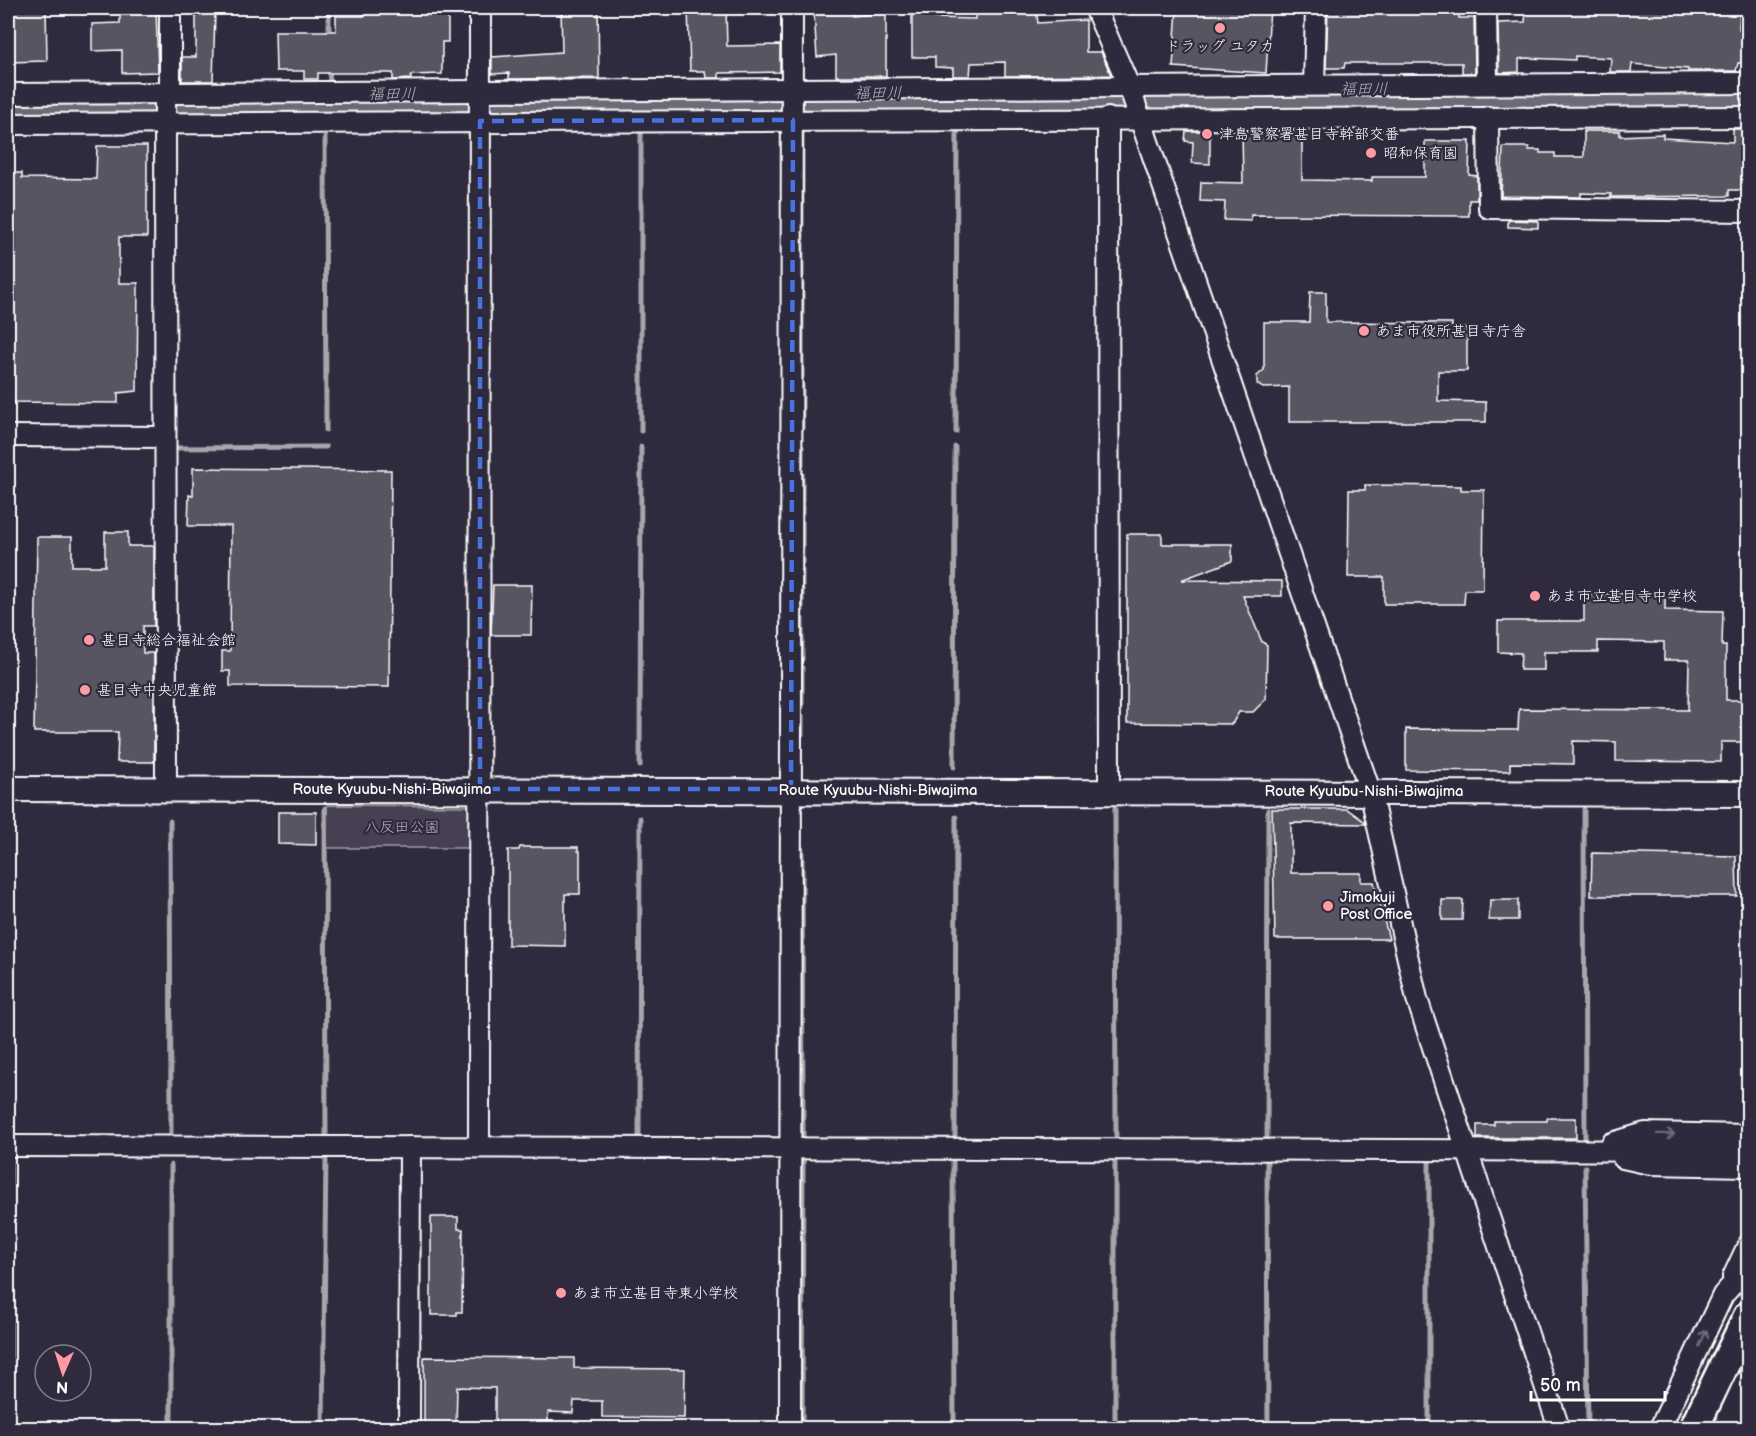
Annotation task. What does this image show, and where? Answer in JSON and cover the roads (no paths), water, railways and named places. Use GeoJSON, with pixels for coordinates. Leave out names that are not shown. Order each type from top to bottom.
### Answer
{"type":"FeatureCollection","features":[{"type":"Feature","properties":{"kind":"highway"},"geometry":{"type":"LineString","coordinates":[[1702,1424],[1749,1316]]}},
{"type":"Feature","properties":{"kind":"highway"},"geometry":{"type":"LineString","coordinates":[[1702,1424],[1749,1350]]}},
{"type":"Feature","properties":{"kind":"highway"},"geometry":{"type":"LineString","coordinates":[[1728,1428],[1749,1385]]}},
{"type":"Feature","properties":{"kind":"main road","name":"Route Kyuubu-Nishi-Biwajima"},"geometry":{"type":"LineString","coordinates":[[8,789],[791,789],[1749,794]]}},
{"type":"Feature","properties":{"kind":"street"},"geometry":{"type":"LineString","coordinates":[[166,789],[165,121],[170,8]]}},
{"type":"Feature","properties":{"kind":"street"},"geometry":{"type":"LineString","coordinates":[[479,1147],[480,8]]}},
{"type":"Feature","properties":{"kind":"street"},"geometry":{"type":"LineString","coordinates":[[790,1428],[794,88],[792,8]]}},
{"type":"Feature","properties":{"kind":"street"},"geometry":{"type":"LineString","coordinates":[[1095,8],[1129,86],[1370,791],[1417,999],[1558,1428]]}},
{"type":"Feature","properties":{"kind":"street"},"geometry":{"type":"LineString","coordinates":[[1314,85],[1316,8]]}},
{"type":"Feature","properties":{"kind":"street"},"geometry":{"type":"LineString","coordinates":[[1486,8],[1487,84]]}},
{"type":"Feature","properties":{"kind":"street"},"geometry":{"type":"LineString","coordinates":[[8,94],[1749,83]]}},
{"type":"Feature","properties":{"kind":"street"},"geometry":{"type":"LineString","coordinates":[[8,124],[480,119],[1108,118],[1138,115],[1749,117]]}},
{"type":"Feature","properties":{"kind":"street"},"geometry":{"type":"LineString","coordinates":[[1488,117],[1489,208],[1749,211]]}},
{"type":"Feature","properties":{"kind":"street"},"geometry":{"type":"LineString","coordinates":[[1108,118],[1109,790]]}},
{"type":"Feature","properties":{"kind":"street"},"geometry":{"type":"LineString","coordinates":[[8,436],[164,437]]}},
{"type":"Feature","properties":{"kind":"street"},"geometry":{"type":"LineString","coordinates":[[1589,1149],[1645,1134],[1749,1135]]}},
{"type":"Feature","properties":{"kind":"street"},"geometry":{"type":"LineString","coordinates":[[8,1146],[1749,1151]]}},
{"type":"Feature","properties":{"kind":"street"},"geometry":{"type":"LineString","coordinates":[[409,1428],[410,1147]]}},
{"type":"Feature","properties":{"kind":"street"},"geometry":{"type":"LineString","coordinates":[[1589,1149],[1650,1164],[1749,1166]]}},
{"type":"Feature","properties":{"kind":"street"},"geometry":{"type":"LineString","coordinates":[[1660,1428],[1749,1245]]}},
{"type":"Feature","properties":{"kind":"street"},"geometry":{"type":"LineString","coordinates":[[1723,1296],[1749,1267]]}},
{"type":"Feature","properties":{"kind":"waterway"},"geometry":{"type":"LineString","coordinates":[[329,8],[329,36]]}},
{"type":"Feature","properties":{"kind":"waterway"},"geometry":{"type":"LineString","coordinates":[[329,66],[330,85]]}},
{"type":"Feature","properties":{"kind":"waterway"},"geometry":{"type":"LineString","coordinates":[[956,432],[957,128]]}},
{"type":"Feature","properties":{"kind":"waterway"},"geometry":{"type":"LineString","coordinates":[[641,130],[641,431]]}},
{"type":"Feature","properties":{"kind":"waterway"},"geometry":{"type":"LineString","coordinates":[[802,130],[802,226]]}},
{"type":"Feature","properties":{"kind":"waterway"},"geometry":{"type":"LineString","coordinates":[[325,131],[326,430]]}},
{"type":"Feature","properties":{"kind":"waterway"},"geometry":{"type":"LineString","coordinates":[[802,234],[802,276]]}},
{"type":"Feature","properties":{"kind":"waterway"},"geometry":{"type":"LineString","coordinates":[[802,284],[802,377]]}},
{"type":"Feature","properties":{"kind":"waterway"},"geometry":{"type":"LineString","coordinates":[[802,385],[802,428]]}},
{"type":"Feature","properties":{"kind":"waterway"},"geometry":{"type":"LineString","coordinates":[[170,448],[326,447]]}},
{"type":"Feature","properties":{"kind":"waterway"},"geometry":{"type":"LineString","coordinates":[[640,766],[641,447]]}},
{"type":"Feature","properties":{"kind":"waterway"},"geometry":{"type":"LineString","coordinates":[[802,447],[802,465]]}},
{"type":"Feature","properties":{"kind":"waterway"},"geometry":{"type":"LineString","coordinates":[[954,767],[955,447]]}},
{"type":"Feature","properties":{"kind":"waterway"},"geometry":{"type":"LineString","coordinates":[[802,474],[802,513]]}},
{"type":"Feature","properties":{"kind":"waterway"},"geometry":{"type":"LineString","coordinates":[[802,522],[802,562]]}},
{"type":"Feature","properties":{"kind":"waterway"},"geometry":{"type":"LineString","coordinates":[[802,570],[802,610]]}},
{"type":"Feature","properties":{"kind":"waterway"},"geometry":{"type":"LineString","coordinates":[[802,619],[802,659]]}},
{"type":"Feature","properties":{"kind":"waterway"},"geometry":{"type":"LineString","coordinates":[[802,668],[802,707]]}},
{"type":"Feature","properties":{"kind":"waterway"},"geometry":{"type":"LineString","coordinates":[[802,716],[802,734]]}},
{"type":"Feature","properties":{"kind":"waterway"},"geometry":{"type":"LineString","coordinates":[[10,806],[10,1140]]}},
{"type":"Feature","properties":{"kind":"waterway"},"geometry":{"type":"LineString","coordinates":[[325,808],[326,1136]]}},
{"type":"Feature","properties":{"kind":"waterway"},"geometry":{"type":"LineString","coordinates":[[1115,808],[1116,1143]]}},
{"type":"Feature","properties":{"kind":"waterway"},"geometry":{"type":"LineString","coordinates":[[1584,809],[1585,1138]]}},
{"type":"Feature","properties":{"kind":"waterway"},"geometry":{"type":"LineString","coordinates":[[1267,1143],[1268,810]]}},
{"type":"Feature","properties":{"kind":"waterway"},"geometry":{"type":"LineString","coordinates":[[1746,814],[1746,1128]]}},
{"type":"Feature","properties":{"kind":"waterway"},"geometry":{"type":"LineString","coordinates":[[955,1143],[956,817]]}},
{"type":"Feature","properties":{"kind":"waterway"},"geometry":{"type":"LineString","coordinates":[[639,1136],[640,818]]}},
{"type":"Feature","properties":{"kind":"waterway"},"geometry":{"type":"LineString","coordinates":[[170,821],[171,1139]]}},
{"type":"Feature","properties":{"kind":"waterway"},"geometry":{"type":"LineString","coordinates":[[802,849],[803,1142],[805,1142]]}},
{"type":"Feature","properties":{"kind":"waterway"},"geometry":{"type":"LineString","coordinates":[[10,1152],[10,1428]]}},
{"type":"Feature","properties":{"kind":"waterway"},"geometry":{"type":"LineString","coordinates":[[323,1428],[326,1155]]}},
{"type":"Feature","properties":{"kind":"waterway"},"geometry":{"type":"LineString","coordinates":[[802,1428],[803,1155]]}},
{"type":"Feature","properties":{"kind":"waterway"},"geometry":{"type":"LineString","coordinates":[[1115,1155],[1115,1428]]}},
{"type":"Feature","properties":{"kind":"waterway"},"geometry":{"type":"LineString","coordinates":[[1429,1157],[1429,1428]]}},
{"type":"Feature","properties":{"kind":"waterway"},"geometry":{"type":"LineString","coordinates":[[1267,1158],[1268,1428]]}},
{"type":"Feature","properties":{"kind":"waterway"},"geometry":{"type":"LineString","coordinates":[[953,1160],[954,1428]]}},
{"type":"Feature","properties":{"kind":"waterway"},"geometry":{"type":"LineString","coordinates":[[171,1165],[171,1428]]}},
{"type":"Feature","properties":{"kind":"waterway"},"geometry":{"type":"LineString","coordinates":[[1585,1167],[1588,1428]]}},
{"type":"Feature","properties":{"kind":"place","name":"ドラッグ ユタカ"},"geometry":{"type":"Point","coordinates":[1220,28]}},
{"type":"Feature","properties":{"kind":"place","name":"津島警察署甚目寺幹部交番"},"geometry":{"type":"Point","coordinates":[1207,134]}},
{"type":"Feature","properties":{"kind":"place","name":"昭和保育園"},"geometry":{"type":"Point","coordinates":[1371,153]}},
{"type":"Feature","properties":{"kind":"place","name":"あま市役所甚目寺庁舎"},"geometry":{"type":"Point","coordinates":[1364,331]}},
{"type":"Feature","properties":{"kind":"place","name":"あま市立甚目寺中学校"},"geometry":{"type":"Point","coordinates":[1535,596]}},
{"type":"Feature","properties":{"kind":"place","name":"甚目寺総合福祉会館"},"geometry":{"type":"Point","coordinates":[89,640]}},
{"type":"Feature","properties":{"kind":"place","name":"甚目寺中央児童館"},"geometry":{"type":"Point","coordinates":[85,690]}},
{"type":"Feature","properties":{"kind":"place","name":"Jimokuji Post Office"},"geometry":{"type":"Point","coordinates":[1328,906]}},
{"type":"Feature","properties":{"kind":"place","name":"あま市立甚目寺東小学校"},"geometry":{"type":"Point","coordinates":[561,1293]}},
{"type":"Feature","properties":{"kind":"water label","name":"福田川"},"geometry":{"type":"Point","coordinates":[1364,89]}},
{"type":"Feature","properties":{"kind":"water label","name":"福田川"},"geometry":{"type":"Point","coordinates":[878,93]}},
{"type":"Feature","properties":{"kind":"water label","name":"福田川"},"geometry":{"type":"Point","coordinates":[392,94]}},
{"type":"Feature","properties":{"kind":"park label","name":"八反田公園"},"geometry":{"type":"Point","coordinates":[402,827]}}]}
